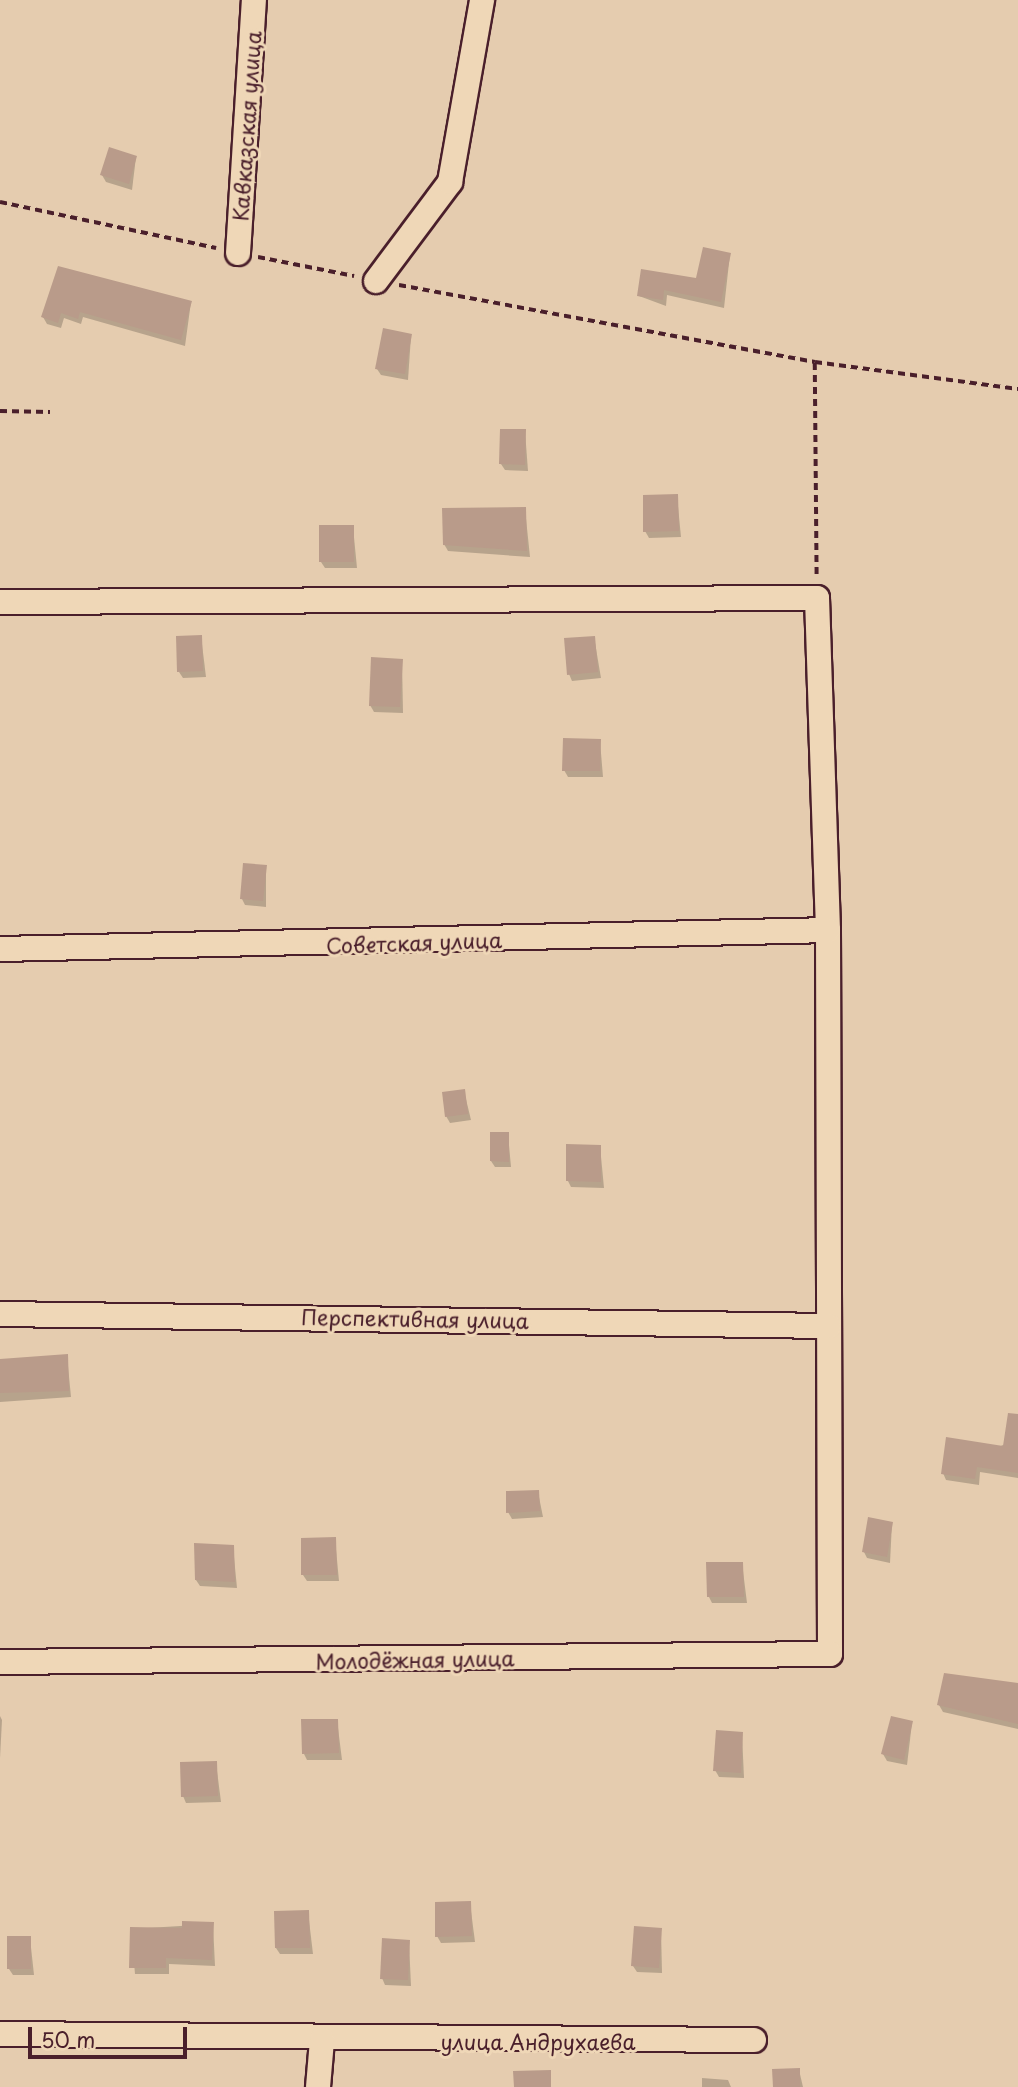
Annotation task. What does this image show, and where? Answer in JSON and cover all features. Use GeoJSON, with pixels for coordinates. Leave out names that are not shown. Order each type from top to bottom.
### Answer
{"type":"FeatureCollection","features":[{"type":"Feature","properties":{"kind":"street","name":"Кавказская улица"},"geometry":{"type":"LineString","coordinates":[[238,253],[254,0]]}},
{"type":"Feature","properties":{"kind":"street"},"geometry":{"type":"LineString","coordinates":[[376,281],[450,182],[482,0]]}},
{"type":"Feature","properties":{"kind":"street"},"geometry":{"type":"LineString","coordinates":[[0,601],[817,598],[828,930],[829,1326]]}},
{"type":"Feature","properties":{"kind":"street","name":"Советская улица"},"geometry":{"type":"LineString","coordinates":[[0,949],[828,930]]}},
{"type":"Feature","properties":{"kind":"street","name":"Перспективная улица"},"geometry":{"type":"LineString","coordinates":[[0,1314],[829,1326]]}},
{"type":"Feature","properties":{"kind":"street","name":"Молодёжная улица"},"geometry":{"type":"LineString","coordinates":[[0,1662],[830,1654],[829,1326]]}},
{"type":"Feature","properties":{"kind":"street","name":"улица Андрухаева"},"geometry":{"type":"LineString","coordinates":[[0,2034],[322,2040],[754,2040]]}},
{"type":"Feature","properties":{"kind":"street"},"geometry":{"type":"LineString","coordinates":[[318,2087],[322,2040]]}},
{"type":"Feature","properties":{"kind":"path"},"geometry":{"type":"LineString","coordinates":[[0,202],[376,281],[815,362],[1018,389]]}},
{"type":"Feature","properties":{"kind":"path"},"geometry":{"type":"LineString","coordinates":[[815,362],[817,598]]}},
{"type":"Feature","properties":{"kind":"path"},"geometry":{"type":"LineString","coordinates":[[0,411],[50,412]]}},
{"type":"Feature","properties":{"kind":"building"},"geometry":{"type":"Polygon","coordinates":[[[109,147],[137,156],[129,184],[100,175],[109,147]]]}},
{"type":"Feature","properties":{"kind":"building"},"geometry":{"type":"Polygon","coordinates":[[[703,247],[731,253],[721,302],[664,290],[663,300],[637,296],[641,269],[696,278],[703,247]]]}},
{"type":"Feature","properties":{"kind":"building"},"geometry":{"type":"Polygon","coordinates":[[[58,266],[192,301],[181,340],[80,312],[78,319],[61,313],[58,323],[41,317],[58,266]]]}},
{"type":"Feature","properties":{"kind":"building"},"geometry":{"type":"Polygon","coordinates":[[[383,328],[412,334],[405,374],[375,369],[383,328]]]}},
{"type":"Feature","properties":{"kind":"building"},"geometry":{"type":"Polygon","coordinates":[[[500,429],[526,429],[525,465],[499,464],[500,429]]]}},
{"type":"Feature","properties":{"kind":"building"},"geometry":{"type":"Polygon","coordinates":[[[678,494],[679,531],[643,532],[643,495],[678,494]]]}},
{"type":"Feature","properties":{"kind":"building"},"geometry":{"type":"Polygon","coordinates":[[[526,507],[527,551],[443,545],[442,508],[526,507]]]}},
{"type":"Feature","properties":{"kind":"building"},"geometry":{"type":"Polygon","coordinates":[[[319,525],[354,525],[354,562],[319,562],[319,525]]]}},
{"type":"Feature","properties":{"kind":"building"},"geometry":{"type":"Polygon","coordinates":[[[202,635],[203,671],[177,672],[176,636],[202,635]]]}},
{"type":"Feature","properties":{"kind":"building"},"geometry":{"type":"Polygon","coordinates":[[[595,636],[598,672],[567,675],[564,638],[595,636]]]}},
{"type":"Feature","properties":{"kind":"building"},"geometry":{"type":"Polygon","coordinates":[[[371,657],[403,659],[400,707],[369,706],[371,657]]]}},
{"type":"Feature","properties":{"kind":"building"},"geometry":{"type":"Polygon","coordinates":[[[563,738],[601,739],[600,771],[562,771],[563,738]]]}},
{"type":"Feature","properties":{"kind":"building"},"geometry":{"type":"Polygon","coordinates":[[[243,863],[267,865],[263,901],[240,899],[243,863]]]}},
{"type":"Feature","properties":{"kind":"building"},"geometry":{"type":"Polygon","coordinates":[[[465,1089],[468,1114],[445,1117],[442,1092],[465,1089]]]}},
{"type":"Feature","properties":{"kind":"building"},"geometry":{"type":"Polygon","coordinates":[[[490,1132],[509,1132],[509,1162],[490,1161],[490,1132]]]}},
{"type":"Feature","properties":{"kind":"building"},"geometry":{"type":"Polygon","coordinates":[[[566,1144],[601,1145],[601,1182],[566,1181],[566,1144]]]}},
{"type":"Feature","properties":{"kind":"building"},"geometry":{"type":"Polygon","coordinates":[[[68,1354],[69,1391],[0,1393],[0,1359],[68,1354]]]}},
{"type":"Feature","properties":{"kind":"building"},"geometry":{"type":"Polygon","coordinates":[[[1008,1413],[1018,1414],[1018,1473],[977,1467],[975,1479],[941,1474],[946,1437],[1003,1446],[1008,1413]]]}},
{"type":"Feature","properties":{"kind":"building"},"geometry":{"type":"Polygon","coordinates":[[[539,1490],[540,1511],[506,1513],[506,1491],[539,1490]]]}},
{"type":"Feature","properties":{"kind":"building"},"geometry":{"type":"Polygon","coordinates":[[[868,1517],[893,1522],[887,1557],[862,1552],[868,1517]]]}},
{"type":"Feature","properties":{"kind":"building"},"geometry":{"type":"Polygon","coordinates":[[[336,1537],[337,1575],[301,1575],[301,1538],[336,1537]]]}},
{"type":"Feature","properties":{"kind":"building"},"geometry":{"type":"Polygon","coordinates":[[[194,1543],[234,1545],[235,1582],[195,1580],[194,1543]]]}},
{"type":"Feature","properties":{"kind":"building"},"geometry":{"type":"Polygon","coordinates":[[[706,1562],[743,1562],[744,1597],[707,1597],[706,1562]]]}},
{"type":"Feature","properties":{"kind":"building"},"geometry":{"type":"Polygon","coordinates":[[[944,1673],[1018,1683],[1018,1724],[937,1705],[944,1673]]]}},
{"type":"Feature","properties":{"kind":"building"},"geometry":{"type":"Polygon","coordinates":[[[891,1716],[913,1721],[904,1760],[881,1754],[891,1716]]]}},
{"type":"Feature","properties":{"kind":"building"},"geometry":{"type":"Polygon","coordinates":[[[301,1719],[338,1719],[339,1753],[302,1754],[301,1719]]]}},
{"type":"Feature","properties":{"kind":"building"},"geometry":{"type":"Polygon","coordinates":[[[716,1730],[743,1732],[741,1773],[713,1771],[716,1730]]]}},
{"type":"Feature","properties":{"kind":"building"},"geometry":{"type":"Polygon","coordinates":[[[217,1761],[218,1796],[181,1797],[180,1762],[217,1761]]]}},
{"type":"Feature","properties":{"kind":"building"},"geometry":{"type":"Polygon","coordinates":[[[471,1901],[472,1936],[435,1937],[435,1902],[471,1901]]]}},
{"type":"Feature","properties":{"kind":"building"},"geometry":{"type":"Polygon","coordinates":[[[309,1910],[310,1948],[275,1948],[274,1911],[309,1910]]]}},
{"type":"Feature","properties":{"kind":"building"},"geometry":{"type":"Polygon","coordinates":[[[182,1921],[214,1922],[212,1960],[166,1958],[166,1968],[129,1968],[130,1927],[182,1928],[182,1921]]]}},
{"type":"Feature","properties":{"kind":"building"},"geometry":{"type":"Polygon","coordinates":[[[634,1926],[662,1928],[659,1968],[631,1966],[634,1926]]]}},
{"type":"Feature","properties":{"kind":"building"},"geometry":{"type":"Polygon","coordinates":[[[7,1936],[31,1936],[31,1969],[7,1969],[7,1936]]]}},
{"type":"Feature","properties":{"kind":"building"},"geometry":{"type":"Polygon","coordinates":[[[382,1938],[410,1940],[408,1980],[380,1979],[382,1938]]]}},
{"type":"Feature","properties":{"kind":"building"},"geometry":{"type":"Polygon","coordinates":[[[800,2068],[800,2087],[773,2087],[772,2069],[800,2068]]]}},
{"type":"Feature","properties":{"kind":"building"},"geometry":{"type":"Polygon","coordinates":[[[551,2070],[551,2087],[514,2087],[513,2071],[551,2070]]]}}]}
